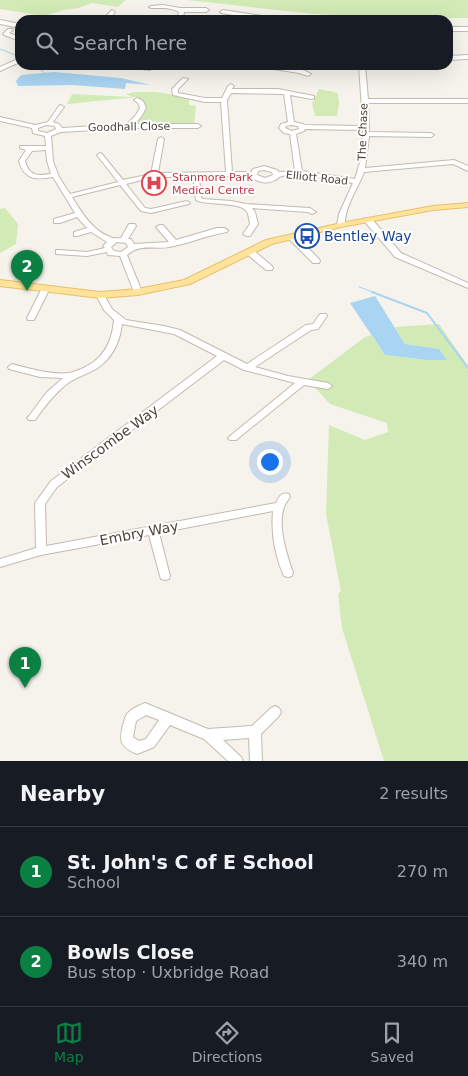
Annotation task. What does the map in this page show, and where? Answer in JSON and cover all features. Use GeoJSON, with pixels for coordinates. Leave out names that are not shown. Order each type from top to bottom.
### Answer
{"type":"FeatureCollection","features":[{"type":"Feature","properties":{"kind":"main road"},"geometry":{"type":"LineString","coordinates":[[0,283],[44,290],[100,295],[138,292],[188,282],[269,242],[341,225],[433,208],[468,205]]}},
{"type":"Feature","properties":{"kind":"street"},"geometry":{"type":"LineString","coordinates":[[151,7],[206,10]]}},
{"type":"Feature","properties":{"kind":"street"},"geometry":{"type":"LineString","coordinates":[[180,10],[182,12],[181,15]]}},
{"type":"Feature","properties":{"kind":"street"},"geometry":{"type":"LineString","coordinates":[[109,15],[112,12]]}},
{"type":"Feature","properties":{"kind":"street"},"geometry":{"type":"LineString","coordinates":[[223,12],[242,15]]}},
{"type":"Feature","properties":{"kind":"street"},"geometry":{"type":"LineString","coordinates":[[0,22],[15,25]]}},
{"type":"Feature","properties":{"kind":"street"},"geometry":{"type":"LineString","coordinates":[[453,29],[468,30]]}},
{"type":"Feature","properties":{"kind":"street"},"geometry":{"type":"LineString","coordinates":[[10,30],[6,34],[15,38]]}},
{"type":"Feature","properties":{"kind":"street"},"geometry":{"type":"LineString","coordinates":[[453,58],[468,57]]}},
{"type":"Feature","properties":{"kind":"street"},"geometry":{"type":"LineString","coordinates":[[2,60],[12,64]]}},
{"type":"Feature","properties":{"kind":"street"},"geometry":{"type":"LineString","coordinates":[[0,69],[15,62]]}},
{"type":"Feature","properties":{"kind":"street"},"geometry":{"type":"LineString","coordinates":[[294,70],[308,74]]}},
{"type":"Feature","properties":{"kind":"street","name":"The Chase"},"geometry":{"type":"LineString","coordinates":[[341,225],[341,216],[362,170],[366,131],[362,70]]}},
{"type":"Feature","properties":{"kind":"street"},"geometry":{"type":"LineString","coordinates":[[185,79],[175,89],[175,94],[205,100],[224,100]]}},
{"type":"Feature","properties":{"kind":"street"},"geometry":{"type":"LineString","coordinates":[[228,174],[224,100],[230,88],[287,92],[312,97]]}},
{"type":"Feature","properties":{"kind":"street"},"geometry":{"type":"LineString","coordinates":[[287,92],[291,123]]}},
{"type":"Feature","properties":{"kind":"street"},"geometry":{"type":"LineString","coordinates":[[129,126],[139,116],[143,108],[138,100]]}},
{"type":"Feature","properties":{"kind":"street"},"geometry":{"type":"LineString","coordinates":[[365,101],[468,101]]}},
{"type":"Feature","properties":{"kind":"street"},"geometry":{"type":"LineString","coordinates":[[50,123],[61,107]]}},
{"type":"Feature","properties":{"kind":"street"},"geometry":{"type":"LineString","coordinates":[[0,119],[36,127],[50,123],[57,125],[60,130],[55,134],[36,134],[34,130],[36,127]]}},
{"type":"Feature","properties":{"kind":"street"},"geometry":{"type":"LineString","coordinates":[[302,127],[301,131],[293,133],[286,132],[282,128],[283,125],[291,123],[302,127],[431,135]]}},
{"type":"Feature","properties":{"kind":"street","name":"Goodhall Close"},"geometry":{"type":"LineString","coordinates":[[60,130],[129,126],[198,126]]}},
{"type":"Feature","properties":{"kind":"street"},"geometry":{"type":"LineString","coordinates":[[293,133],[299,173]]}},
{"type":"Feature","properties":{"kind":"street"},"geometry":{"type":"LineString","coordinates":[[48,135],[55,176],[79,214],[92,229],[112,242]]}},
{"type":"Feature","properties":{"kind":"street"},"geometry":{"type":"LineString","coordinates":[[154,175],[161,140]]}},
{"type":"Feature","properties":{"kind":"street"},"geometry":{"type":"LineString","coordinates":[[22,147],[30,149],[49,148]]}},
{"type":"Feature","properties":{"kind":"street"},"geometry":{"type":"LineString","coordinates":[[30,149],[22,161],[27,173],[38,178],[55,176]]}},
{"type":"Feature","properties":{"kind":"street"},"geometry":{"type":"LineString","coordinates":[[100,155],[144,210],[151,211],[187,203]]}},
{"type":"Feature","properties":{"kind":"street"},"geometry":{"type":"LineString","coordinates":[[362,170],[454,162],[468,169]]}},
{"type":"Feature","properties":{"kind":"street"},"geometry":{"type":"LineString","coordinates":[[68,196],[122,181],[154,175],[253,174],[258,179],[266,180],[275,178],[277,174],[272,169],[264,168],[255,170],[253,174]]}},
{"type":"Feature","properties":{"kind":"street","name":"Elliott Road"},"geometry":{"type":"LineString","coordinates":[[277,174],[299,173],[358,182]]}},
{"type":"Feature","properties":{"kind":"street"},"geometry":{"type":"LineString","coordinates":[[196,175],[198,199],[202,202],[310,210],[312,212]]}},
{"type":"Feature","properties":{"kind":"street"},"geometry":{"type":"LineString","coordinates":[[33,186],[37,180],[55,176]]}},
{"type":"Feature","properties":{"kind":"street"},"geometry":{"type":"LineString","coordinates":[[246,206],[253,218],[254,224],[247,234]]}},
{"type":"Feature","properties":{"kind":"street"},"geometry":{"type":"LineString","coordinates":[[57,221],[79,214]]}},
{"type":"Feature","properties":{"kind":"street"},"geometry":{"type":"LineString","coordinates":[[368,220],[398,255],[468,286]]}},
{"type":"Feature","properties":{"kind":"street"},"geometry":{"type":"LineString","coordinates":[[124,240],[132,226]]}},
{"type":"Feature","properties":{"kind":"street"},"geometry":{"type":"LineString","coordinates":[[160,227],[175,244]]}},
{"type":"Feature","properties":{"kind":"street"},"geometry":{"type":"LineString","coordinates":[[77,234],[92,229]]}},
{"type":"Feature","properties":{"kind":"street"},"geometry":{"type":"LineString","coordinates":[[108,250],[107,246],[112,242],[124,240],[132,246],[152,247],[175,244],[217,230],[224,230]]}},
{"type":"Feature","properties":{"kind":"street"},"geometry":{"type":"LineString","coordinates":[[292,236],[316,261]]}},
{"type":"Feature","properties":{"kind":"street"},"geometry":{"type":"LineString","coordinates":[[59,252],[87,254],[108,250],[115,254],[123,254],[130,250],[132,246]]}},
{"type":"Feature","properties":{"kind":"street"},"geometry":{"type":"LineString","coordinates":[[250,252],[268,268]]}},
{"type":"Feature","properties":{"kind":"street"},"geometry":{"type":"LineString","coordinates":[[123,254],[138,292]]}},
{"type":"Feature","properties":{"kind":"street"},"geometry":{"type":"LineString","coordinates":[[31,318],[44,290]]}},
{"type":"Feature","properties":{"kind":"street"},"geometry":{"type":"LineString","coordinates":[[100,295],[104,306],[118,320],[170,330],[193,339],[247,368],[301,383],[328,386]]}},
{"type":"Feature","properties":{"kind":"street"},"geometry":{"type":"LineString","coordinates":[[247,368],[308,327],[315,327],[323,316]]}},
{"type":"Feature","properties":{"kind":"street"},"geometry":{"type":"LineString","coordinates":[[32,418],[44,401],[73,376],[95,366],[110,351],[117,337],[118,320]]}},
{"type":"Feature","properties":{"kind":"street","name":"Winscombe Way"},"geometry":{"type":"LineString","coordinates":[[41,551],[40,503],[54,484],[223,356]]}},
{"type":"Feature","properties":{"kind":"street"},"geometry":{"type":"LineString","coordinates":[[12,367],[40,374],[73,376]]}},
{"type":"Feature","properties":{"kind":"street"},"geometry":{"type":"LineString","coordinates":[[233,438],[301,383]]}},
{"type":"Feature","properties":{"kind":"street","name":"Embry Way"},"geometry":{"type":"LineString","coordinates":[[0,563],[41,551],[153,531],[282,502],[276,527],[279,546],[288,573]]}},
{"type":"Feature","properties":{"kind":"street"},"geometry":{"type":"LineString","coordinates":[[153,531],[165,576]]}},
{"type":"Feature","properties":{"kind":"street"},"geometry":{"type":"LineString","coordinates":[[208,735],[255,732],[275,712]]}},
{"type":"Feature","properties":{"kind":"street"},"geometry":{"type":"LineString","coordinates":[[167,719],[208,735],[237,761]]}},
{"type":"Feature","properties":{"kind":"street"},"geometry":{"type":"LineString","coordinates":[[255,732],[256,761]]}},
{"type":"Feature","properties":{"kind":"green space"},"geometry":{"type":"Polygon","coordinates":[[[0,0],[126,0],[118,7],[92,3],[47,15],[0,9],[0,0]]]}},
{"type":"Feature","properties":{"kind":"green space"},"geometry":{"type":"Polygon","coordinates":[[[187,0],[468,0],[468,18],[453,18],[453,15],[314,14],[187,0]]]}},
{"type":"Feature","properties":{"kind":"green space"},"geometry":{"type":"Polygon","coordinates":[[[319,89],[338,93],[337,116],[315,116],[312,104],[319,89]]]}},
{"type":"Feature","properties":{"kind":"green space"},"geometry":{"type":"Polygon","coordinates":[[[156,92],[189,97],[189,105],[196,106],[194,124],[134,124],[142,114],[143,109],[143,100],[137,97],[67,104],[72,94],[132,97],[126,94],[156,92]]]}},
{"type":"Feature","properties":{"kind":"green space"},"geometry":{"type":"Polygon","coordinates":[[[5,208],[18,224],[16,244],[0,253],[0,209],[5,208]]]}},
{"type":"Feature","properties":{"kind":"green space"},"geometry":{"type":"Polygon","coordinates":[[[439,324],[468,366],[468,761],[384,761],[342,628],[338,594],[341,591],[326,514],[329,425],[365,440],[388,432],[387,423],[330,404],[308,380],[365,337],[371,335],[385,355],[427,360],[446,360],[439,349],[405,344],[395,327],[439,324]]]}},
{"type":"Feature","properties":{"kind":"water"},"geometry":{"type":"Polygon","coordinates":[[[54,72],[121,78],[151,85],[126,83],[125,89],[73,85],[18,86],[16,81],[21,75],[54,72]]]}},
{"type":"Feature","properties":{"kind":"water"},"geometry":{"type":"Polygon","coordinates":[[[375,296],[405,344],[439,349],[447,360],[427,360],[385,355],[350,303],[375,296]]]}},
{"type":"Feature","properties":{"kind":"waterway"},"geometry":{"type":"LineString","coordinates":[[0,49],[15,55]]}},
{"type":"Feature","properties":{"kind":"waterway"},"geometry":{"type":"LineString","coordinates":[[40,70],[45,73]]}},
{"type":"Feature","properties":{"kind":"waterway"},"geometry":{"type":"LineString","coordinates":[[359,287],[376,293]]}},
{"type":"Feature","properties":{"kind":"waterway"},"geometry":{"type":"LineString","coordinates":[[372,292],[427,313],[468,368]]}},
{"type":"Feature","properties":{"kind":"place","name":"Stanmore Park Medical Centre"},"geometry":{"type":"Point","coordinates":[154,183]}},
{"type":"Feature","properties":{"kind":"place","name":"Bentley Way"},"geometry":{"type":"Point","coordinates":[307,236]}},
{"type":"Feature","properties":{"kind":"place","name":"Bowls Close"},"geometry":{"type":"Point","coordinates":[27,291]}},
{"type":"Feature","properties":{"kind":"place","name":"St. John's C of E School"},"geometry":{"type":"Point","coordinates":[25,688]}}]}
